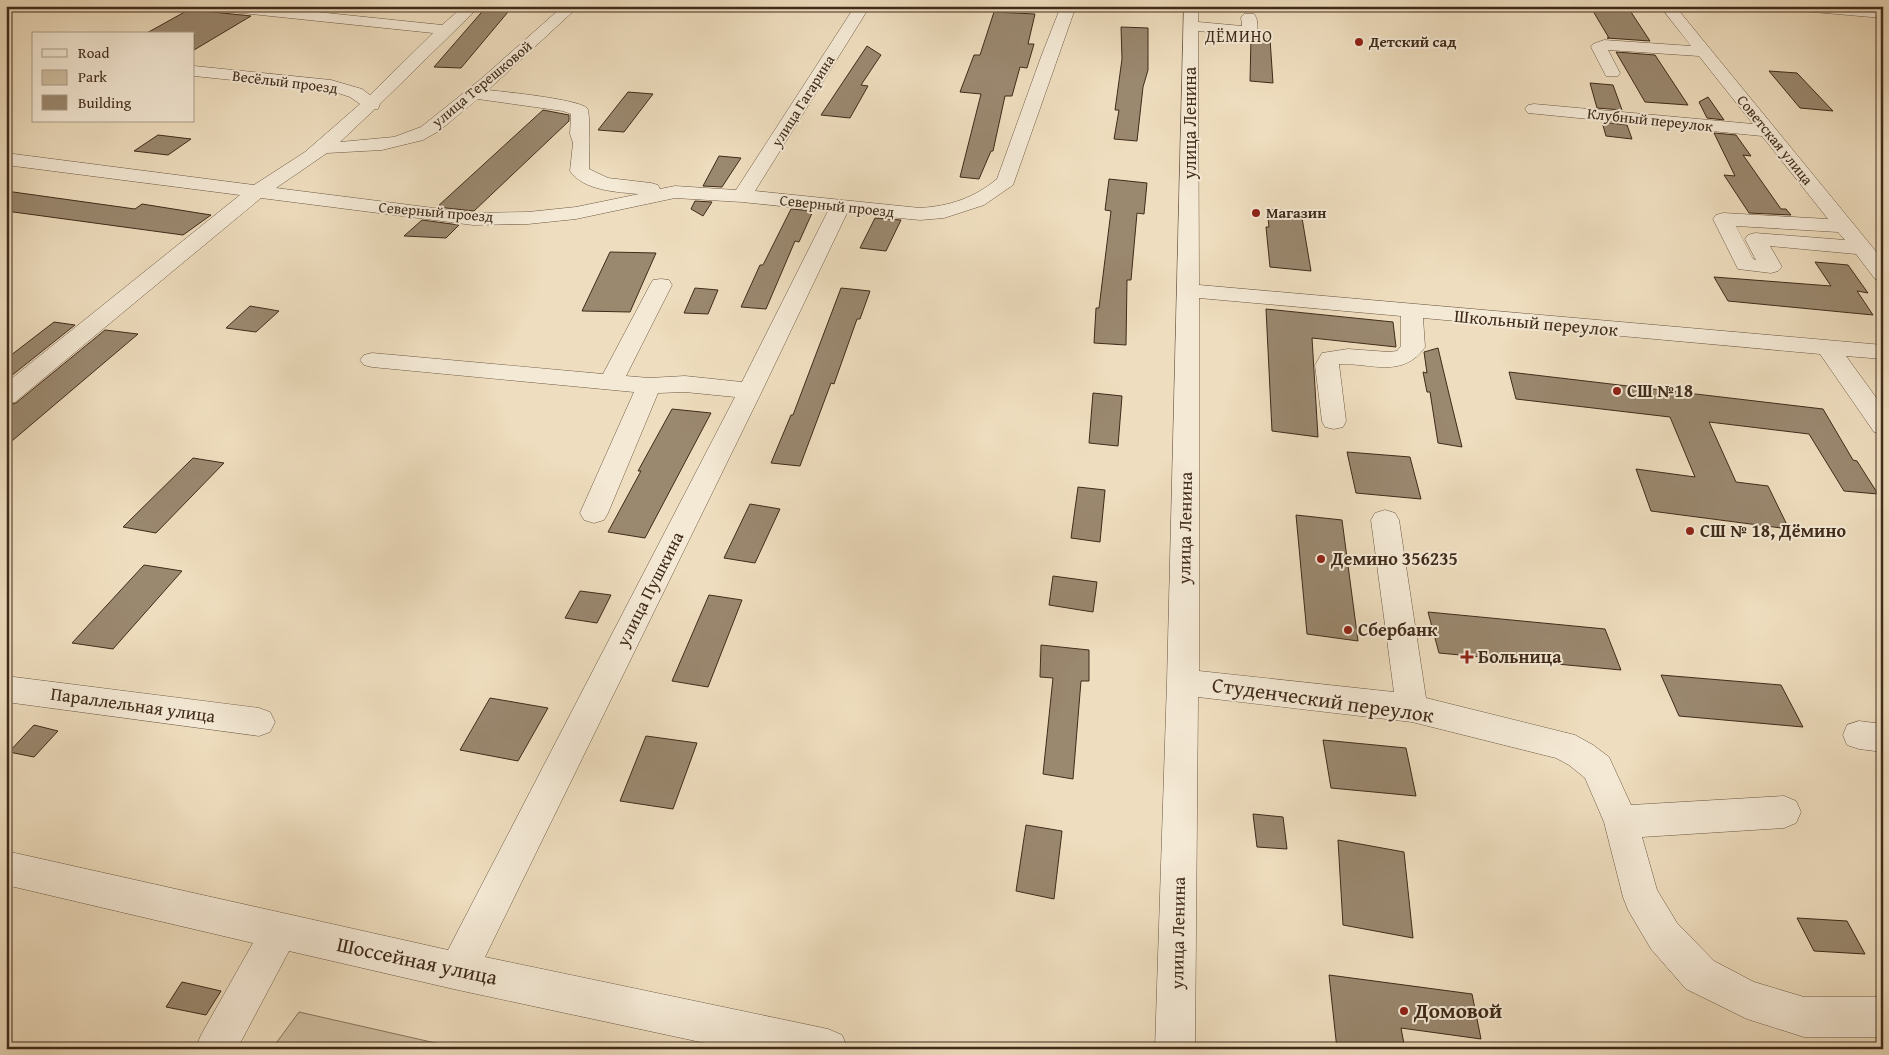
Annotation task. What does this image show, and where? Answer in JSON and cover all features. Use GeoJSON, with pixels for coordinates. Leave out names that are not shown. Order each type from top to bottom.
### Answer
{"type":"FeatureCollection","features":[{"type":"Feature","properties":{"kind":"street"},"geometry":{"type":"LineString","coordinates":[[213,6],[444,30]]}},
{"type":"Feature","properties":{"kind":"street"},"geometry":{"type":"LineString","coordinates":[[6,396],[256,192],[288,174],[322,148],[372,105],[444,30],[473,6]]}},
{"type":"Feature","properties":{"kind":"street","name":"улица Терешковой"},"geometry":{"type":"LineString","coordinates":[[322,148],[370,146],[416,136],[431,128],[476,93],[572,6]]}},
{"type":"Feature","properties":{"kind":"street","name":"улица Гагарина"},"geometry":{"type":"LineString","coordinates":[[742,196],[863,6]]}},
{"type":"Feature","properties":{"kind":"street","name":"Северный проезд"},"geometry":{"type":"LineString","coordinates":[[6,159],[473,219],[528,218],[576,213],[675,192],[742,196],[920,214],[938,213],[974,203],[992,194],[1006,181],[1049,57],[1069,6]]}},
{"type":"Feature","properties":{"kind":"street","name":"Советская улица"},"geometry":{"type":"LineString","coordinates":[[1667,6],[1883,274]]}},
{"type":"Feature","properties":{"kind":"street"},"geometry":{"type":"LineString","coordinates":[[1790,6],[1883,14]]}},
{"type":"Feature","properties":{"kind":"street"},"geometry":{"type":"LineString","coordinates":[[1191,16],[1250,31],[1249,17]]}},
{"type":"Feature","properties":{"kind":"street","name":"улица Ленина"},"geometry":{"type":"LineString","coordinates":[[1175,1049],[1183,682],[1191,16]]}},
{"type":"Feature","properties":{"kind":"street"},"geometry":{"type":"LineString","coordinates":[[1612,73],[1599,47],[1604,45],[1702,51]]}},
{"type":"Feature","properties":{"kind":"street","name":"Весёлый проезд"},"geometry":{"type":"LineString","coordinates":[[195,71],[331,85],[356,93],[372,105]]}},
{"type":"Feature","properties":{"kind":"street"},"geometry":{"type":"LineString","coordinates":[[476,93],[566,106],[580,111],[579,134],[582,143],[579,171],[589,180],[605,184],[675,192]]}},
{"type":"Feature","properties":{"kind":"street","name":"Клубный переулок"},"geometry":{"type":"LineString","coordinates":[[1534,108],[1767,131]]}},
{"type":"Feature","properties":{"kind":"street","name":"улица Пушкина"},"geometry":{"type":"LineString","coordinates":[[458,970],[750,391],[840,207]]}},
{"type":"Feature","properties":{"kind":"street"},"geometry":{"type":"LineString","coordinates":[[1755,239],[1770,268],[1745,265],[1723,219],[1845,226]]}},
{"type":"Feature","properties":{"kind":"street"},"geometry":{"type":"LineString","coordinates":[[1732,238],[1862,248]]}},
{"type":"Feature","properties":{"kind":"street"},"geometry":{"type":"LineString","coordinates":[[611,382],[660,285]]}},
{"type":"Feature","properties":{"kind":"street","name":"Школьный переулок"},"geometry":{"type":"LineString","coordinates":[[1189,291],[1883,352]]}},
{"type":"Feature","properties":{"kind":"street"},"geometry":{"type":"LineString","coordinates":[[1334,420],[1328,365],[1330,358],[1340,354],[1387,359],[1405,356],[1413,347],[1412,312]]}},
{"type":"Feature","properties":{"kind":"street"},"geometry":{"type":"LineString","coordinates":[[1828,348],[1883,426]]}},
{"type":"Feature","properties":{"kind":"street"},"geometry":{"type":"LineString","coordinates":[[372,360],[648,386],[685,384],[750,391]]}},
{"type":"Feature","properties":{"kind":"street"},"geometry":{"type":"LineString","coordinates":[[594,513],[648,386]]}},
{"type":"Feature","properties":{"kind":"street"},"geometry":{"type":"LineString","coordinates":[[1385,520],[1412,708]]}},
{"type":"Feature","properties":{"kind":"street","name":"Студенческий переулок"},"geometry":{"type":"LineString","coordinates":[[1183,682],[1412,708],[1563,745],[1581,755],[1597,768],[1621,822],[1641,897],[1664,936],[1700,975],[1747,1000],[1804,1017],[1883,1017]]}},
{"type":"Feature","properties":{"kind":"street","name":"Параллельная улица"},"geometry":{"type":"LineString","coordinates":[[6,689],[259,722]]}},
{"type":"Feature","properties":{"kind":"street"},"geometry":{"type":"LineString","coordinates":[[1621,822],[1784,812]]}},
{"type":"Feature","properties":{"kind":"street","name":"Шоссейная улица"},"geometry":{"type":"LineString","coordinates":[[7,869],[280,931],[828,1049]]}},
{"type":"Feature","properties":{"kind":"street"},"geometry":{"type":"LineString","coordinates":[[215,1049],[280,931]]}},
{"type":"Feature","properties":{"kind":"green space"},"geometry":{"type":"Polygon","coordinates":[[[299,1012],[462,1049],[274,1049],[274,1046],[299,1012]]]}},
{"type":"Feature","properties":{"kind":"building"},"geometry":{"type":"Polygon","coordinates":[[[487,6],[513,6],[461,68],[434,67],[487,6]]]}},
{"type":"Feature","properties":{"kind":"building"},"geometry":{"type":"Polygon","coordinates":[[[1590,6],[1627,6],[1650,41],[1607,38],[1609,38],[1590,6]]]}},
{"type":"Feature","properties":{"kind":"building"},"geometry":{"type":"Polygon","coordinates":[[[190,9],[251,16],[195,49],[195,32],[149,32],[190,9]]]}},
{"type":"Feature","properties":{"kind":"building"},"geometry":{"type":"Polygon","coordinates":[[[994,12],[1035,14],[1028,44],[1034,44],[1027,68],[1020,67],[1012,96],[1005,96],[993,151],[991,151],[979,179],[960,177],[981,94],[960,92],[974,55],[980,55],[994,12]]]}},
{"type":"Feature","properties":{"kind":"building"},"geometry":{"type":"Polygon","coordinates":[[[1121,27],[1148,28],[1148,70],[1143,87],[1137,141],[1114,139],[1119,110],[1115,110],[1122,59],[1121,27]]]}},
{"type":"Feature","properties":{"kind":"building"},"geometry":{"type":"Polygon","coordinates":[[[1251,37],[1270,39],[1273,83],[1250,81],[1251,37]]]}},
{"type":"Feature","properties":{"kind":"building"},"geometry":{"type":"Polygon","coordinates":[[[867,46],[881,55],[861,85],[868,86],[850,118],[821,115],[867,46]]]}},
{"type":"Feature","properties":{"kind":"building"},"geometry":{"type":"Polygon","coordinates":[[[1616,52],[1655,55],[1688,105],[1645,102],[1616,52]]]}},
{"type":"Feature","properties":{"kind":"building"},"geometry":{"type":"Polygon","coordinates":[[[1769,71],[1797,73],[1833,111],[1800,108],[1769,71]]]}},
{"type":"Feature","properties":{"kind":"building"},"geometry":{"type":"Polygon","coordinates":[[[1590,83],[1613,85],[1622,110],[1597,108],[1590,83]]]}},
{"type":"Feature","properties":{"kind":"building"},"geometry":{"type":"Polygon","coordinates":[[[628,92],[653,94],[624,132],[598,130],[628,92]]]}},
{"type":"Feature","properties":{"kind":"building"},"geometry":{"type":"Polygon","coordinates":[[[1708,97],[1724,120],[1707,118],[1699,102],[1708,97]]]}},
{"type":"Feature","properties":{"kind":"building"},"geometry":{"type":"Polygon","coordinates":[[[543,110],[569,115],[569,121],[474,211],[437,207],[543,110]]]}},
{"type":"Feature","properties":{"kind":"building"},"geometry":{"type":"Polygon","coordinates":[[[1602,122],[1627,125],[1632,139],[1606,136],[1602,122]]]}},
{"type":"Feature","properties":{"kind":"building"},"geometry":{"type":"Polygon","coordinates":[[[1714,133],[1736,135],[1751,156],[1743,155],[1781,209],[1786,209],[1791,215],[1749,213],[1724,175],[1735,176],[1714,133]]]}},
{"type":"Feature","properties":{"kind":"building"},"geometry":{"type":"Polygon","coordinates":[[[158,135],[191,139],[168,155],[134,151],[158,135]]]}},
{"type":"Feature","properties":{"kind":"building"},"geometry":{"type":"Polygon","coordinates":[[[719,156],[741,158],[722,187],[703,186],[719,156]]]}},
{"type":"Feature","properties":{"kind":"building"},"geometry":{"type":"Polygon","coordinates":[[[1109,179],[1147,183],[1144,214],[1137,213],[1131,280],[1127,280],[1126,345],[1094,343],[1096,308],[1099,308],[1111,211],[1105,210],[1109,179]]]}},
{"type":"Feature","properties":{"kind":"building"},"geometry":{"type":"Polygon","coordinates":[[[6,191],[135,209],[142,204],[211,215],[183,235],[6,211],[6,191]]]}},
{"type":"Feature","properties":{"kind":"building"},"geometry":{"type":"Polygon","coordinates":[[[695,201],[712,202],[703,216],[691,209],[695,201]]]}},
{"type":"Feature","properties":{"kind":"building"},"geometry":{"type":"Polygon","coordinates":[[[791,209],[813,211],[799,242],[795,241],[766,309],[741,307],[760,265],[763,265],[791,209]]]}},
{"type":"Feature","properties":{"kind":"building"},"geometry":{"type":"Polygon","coordinates":[[[1267,209],[1301,212],[1311,271],[1270,267],[1266,227],[1269,227],[1267,209]]]}},
{"type":"Feature","properties":{"kind":"building"},"geometry":{"type":"Polygon","coordinates":[[[875,218],[901,220],[886,251],[860,248],[875,218]]]}},
{"type":"Feature","properties":{"kind":"building"},"geometry":{"type":"Polygon","coordinates":[[[422,220],[459,225],[446,238],[404,236],[422,220]]]}},
{"type":"Feature","properties":{"kind":"building"},"geometry":{"type":"Polygon","coordinates":[[[610,252],[656,253],[630,312],[582,311],[610,252]]]}},
{"type":"Feature","properties":{"kind":"building"},"geometry":{"type":"Polygon","coordinates":[[[1815,262],[1848,265],[1868,293],[1857,291],[1873,315],[1728,301],[1714,277],[1831,286],[1815,262]]]}},
{"type":"Feature","properties":{"kind":"building"},"geometry":{"type":"Polygon","coordinates":[[[695,288],[718,290],[708,314],[684,313],[695,288]]]}},
{"type":"Feature","properties":{"kind":"building"},"geometry":{"type":"Polygon","coordinates":[[[841,288],[870,291],[860,319],[857,319],[834,384],[831,383],[800,466],[771,463],[791,415],[793,415],[841,288]]]}},
{"type":"Feature","properties":{"kind":"building"},"geometry":{"type":"Polygon","coordinates":[[[250,306],[279,311],[256,332],[226,328],[250,306]]]}},
{"type":"Feature","properties":{"kind":"building"},"geometry":{"type":"Polygon","coordinates":[[[1266,309],[1393,322],[1396,347],[1312,338],[1318,437],[1272,431],[1266,309]]]}},
{"type":"Feature","properties":{"kind":"building"},"geometry":{"type":"Polygon","coordinates":[[[54,322],[75,325],[6,380],[6,359],[54,322]]]}},
{"type":"Feature","properties":{"kind":"building"},"geometry":{"type":"Polygon","coordinates":[[[105,330],[138,334],[6,446],[6,406],[16,403],[105,330]]]}},
{"type":"Feature","properties":{"kind":"building"},"geometry":{"type":"Polygon","coordinates":[[[1438,348],[1462,447],[1438,443],[1430,392],[1427,392],[1423,372],[1427,373],[1424,352],[1438,348]]]}},
{"type":"Feature","properties":{"kind":"building"},"geometry":{"type":"Polygon","coordinates":[[[1509,372],[1823,409],[1853,460],[1857,461],[1878,494],[1844,491],[1809,434],[1709,422],[1736,482],[1768,486],[1789,529],[1651,511],[1636,469],[1695,477],[1670,417],[1516,399],[1509,372]]]}},
{"type":"Feature","properties":{"kind":"building"},"geometry":{"type":"Polygon","coordinates":[[[1093,393],[1122,396],[1118,446],[1089,443],[1093,393]]]}},
{"type":"Feature","properties":{"kind":"building"},"geometry":{"type":"Polygon","coordinates":[[[672,409],[711,413],[645,538],[608,532],[641,471],[638,471],[672,409]]]}},
{"type":"Feature","properties":{"kind":"building"},"geometry":{"type":"Polygon","coordinates":[[[1347,452],[1410,457],[1421,499],[1356,493],[1347,452]]]}},
{"type":"Feature","properties":{"kind":"building"},"geometry":{"type":"Polygon","coordinates":[[[193,458],[224,463],[156,533],[123,527],[193,458]]]}},
{"type":"Feature","properties":{"kind":"building"},"geometry":{"type":"Polygon","coordinates":[[[1078,487],[1105,490],[1100,542],[1071,538],[1078,487]]]}},
{"type":"Feature","properties":{"kind":"building"},"geometry":{"type":"Polygon","coordinates":[[[750,504],[780,509],[755,563],[724,558],[750,504]]]}},
{"type":"Feature","properties":{"kind":"building"},"geometry":{"type":"Polygon","coordinates":[[[1296,515],[1342,520],[1358,641],[1307,634],[1296,515]]]}},
{"type":"Feature","properties":{"kind":"building"},"geometry":{"type":"Polygon","coordinates":[[[144,565],[182,571],[113,649],[72,643],[144,565]]]}},
{"type":"Feature","properties":{"kind":"building"},"geometry":{"type":"Polygon","coordinates":[[[1053,576],[1097,582],[1093,612],[1049,605],[1053,576]]]}},
{"type":"Feature","properties":{"kind":"building"},"geometry":{"type":"Polygon","coordinates":[[[580,591],[611,595],[597,623],[565,618],[580,591]]]}},
{"type":"Feature","properties":{"kind":"building"},"geometry":{"type":"Polygon","coordinates":[[[709,595],[742,600],[708,687],[672,681],[709,595]]]}},
{"type":"Feature","properties":{"kind":"building","name":"Больница"},"geometry":{"type":"Polygon","coordinates":[[[1428,612],[1605,629],[1621,670],[1439,653],[1428,612]]]}},
{"type":"Feature","properties":{"kind":"building"},"geometry":{"type":"Polygon","coordinates":[[[1041,645],[1089,650],[1089,681],[1081,681],[1073,779],[1043,774],[1053,678],[1040,677],[1041,645]]]}},
{"type":"Feature","properties":{"kind":"building"},"geometry":{"type":"Polygon","coordinates":[[[1661,675],[1781,685],[1803,727],[1679,716],[1661,675]]]}},
{"type":"Feature","properties":{"kind":"building"},"geometry":{"type":"Polygon","coordinates":[[[490,698],[548,708],[518,761],[460,750],[490,698]]]}},
{"type":"Feature","properties":{"kind":"building"},"geometry":{"type":"Polygon","coordinates":[[[34,725],[58,731],[34,757],[9,752],[34,725]]]}},
{"type":"Feature","properties":{"kind":"building"},"geometry":{"type":"Polygon","coordinates":[[[646,736],[697,743],[673,809],[620,801],[646,736]]]}},
{"type":"Feature","properties":{"kind":"building"},"geometry":{"type":"Polygon","coordinates":[[[1323,740],[1406,748],[1416,796],[1331,788],[1323,740]]]}},
{"type":"Feature","properties":{"kind":"building"},"geometry":{"type":"Polygon","coordinates":[[[1253,814],[1283,817],[1287,849],[1257,847],[1253,814]]]}},
{"type":"Feature","properties":{"kind":"building"},"geometry":{"type":"Polygon","coordinates":[[[1026,825],[1062,831],[1054,899],[1016,891],[1026,825]]]}},
{"type":"Feature","properties":{"kind":"building"},"geometry":{"type":"Polygon","coordinates":[[[1338,840],[1404,852],[1413,938],[1343,925],[1338,840]]]}},
{"type":"Feature","properties":{"kind":"building"},"geometry":{"type":"Polygon","coordinates":[[[1797,918],[1847,921],[1865,954],[1814,951],[1797,918]]]}},
{"type":"Feature","properties":{"kind":"building","name":"Домовой"},"geometry":{"type":"Polygon","coordinates":[[[1329,975],[1472,994],[1481,1039],[1401,1028],[1405,1049],[1337,1049],[1329,975]]]}},
{"type":"Feature","properties":{"kind":"building"},"geometry":{"type":"Polygon","coordinates":[[[182,982],[221,991],[206,1015],[166,1007],[182,982]]]}},
{"type":"Feature","properties":{"kind":"place","name":"Детский сад"},"geometry":{"type":"Point","coordinates":[1359,42]}},
{"type":"Feature","properties":{"kind":"place","name":"Магазин"},"geometry":{"type":"Point","coordinates":[1256,213]}},
{"type":"Feature","properties":{"kind":"place","name":"СШ №18"},"geometry":{"type":"Point","coordinates":[1617,391]}},
{"type":"Feature","properties":{"kind":"place","name":"СШ № 18, Дёмино"},"geometry":{"type":"Point","coordinates":[1690,531]}},
{"type":"Feature","properties":{"kind":"place","name":"Демино 356235"},"geometry":{"type":"Point","coordinates":[1321,559]}},
{"type":"Feature","properties":{"kind":"place","name":"Сбербанк"},"geometry":{"type":"Point","coordinates":[1348,630]}},
{"type":"Feature","properties":{"kind":"place","name":"Больница"},"geometry":{"type":"Point","coordinates":[1467,657]}},
{"type":"Feature","properties":{"kind":"place","name":"Домовой"},"geometry":{"type":"Point","coordinates":[1404,1011]}},
{"type":"Feature","properties":{"kind":"district","name":"ДЁМИНО"},"geometry":{"type":"Point","coordinates":[1239,36]}}]}
